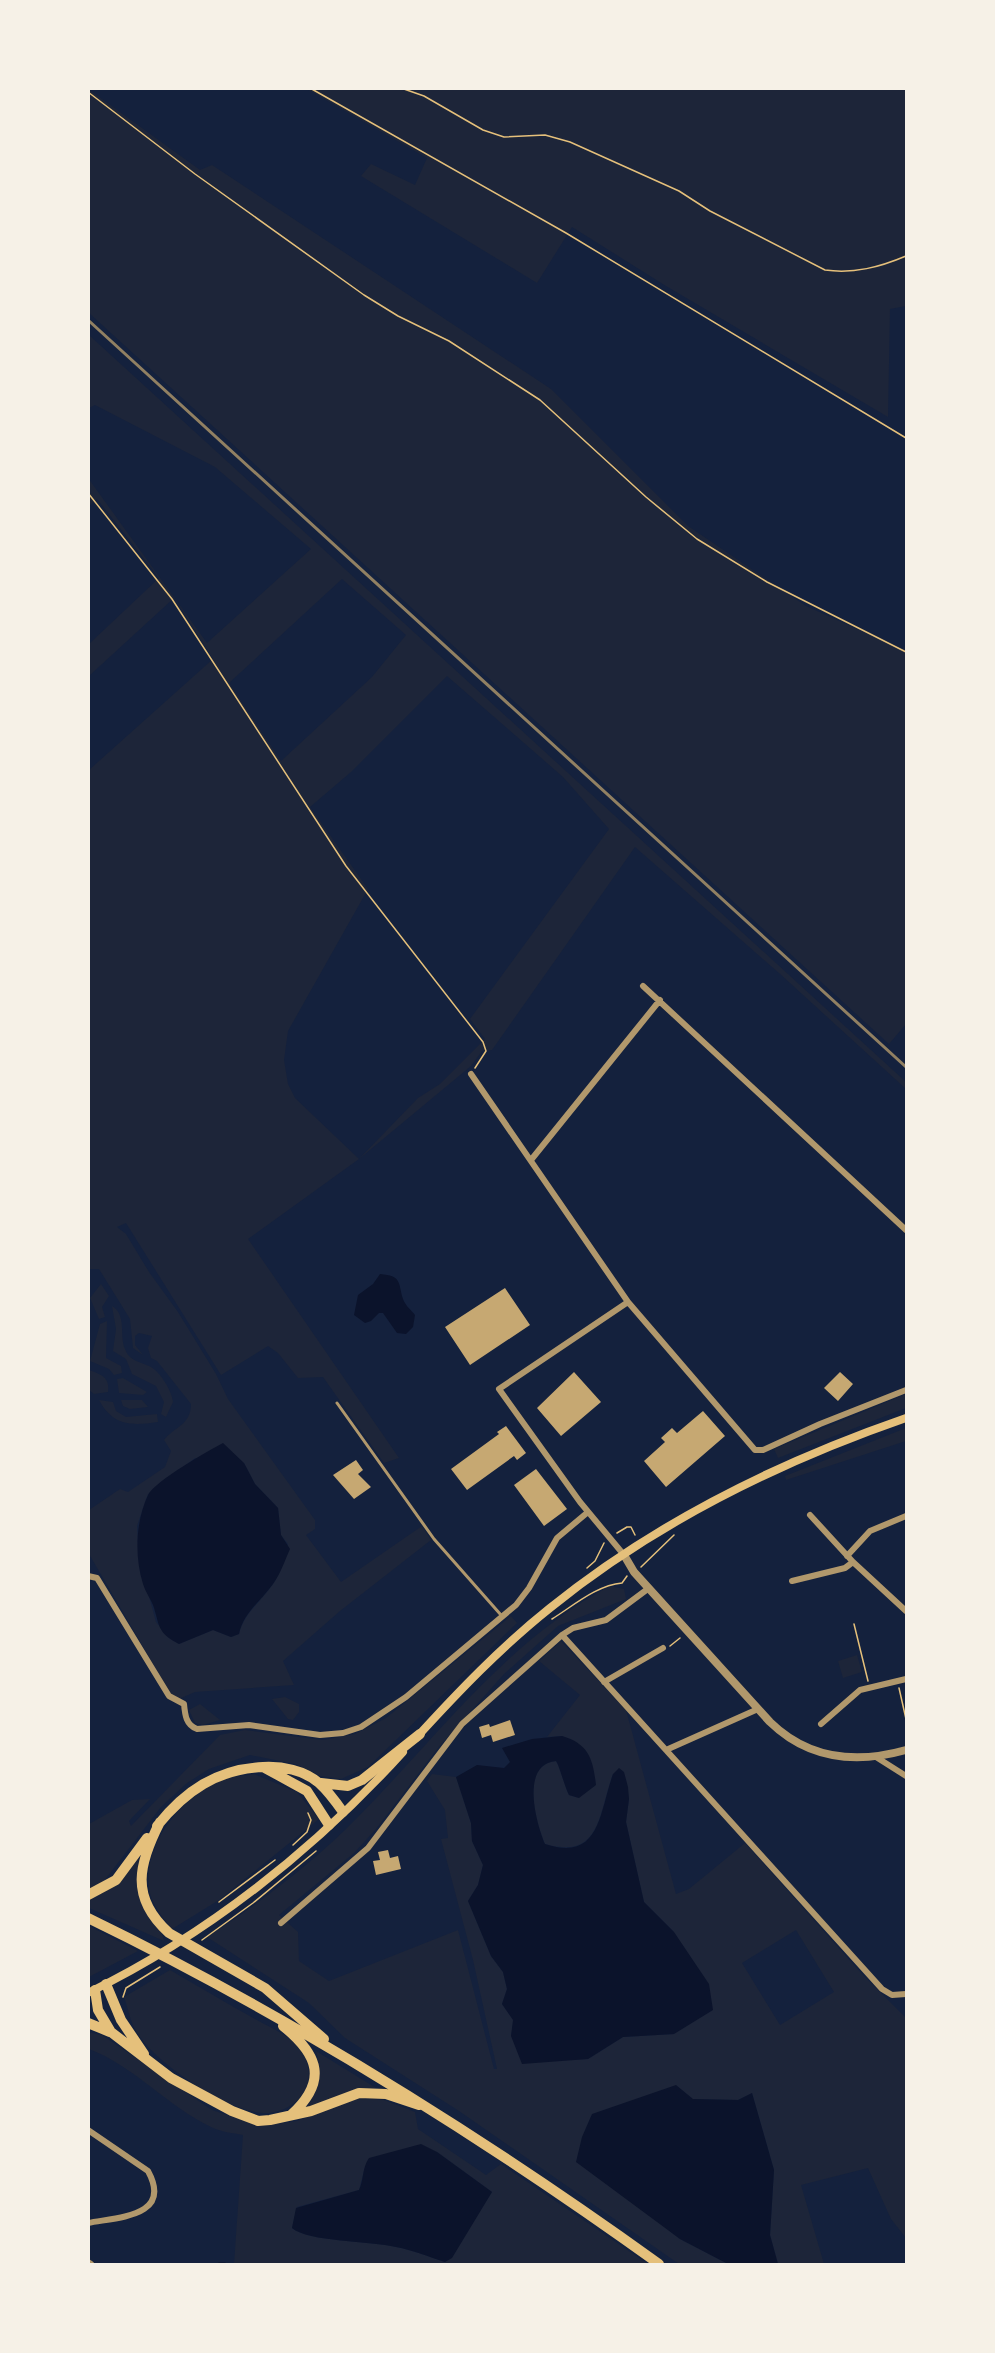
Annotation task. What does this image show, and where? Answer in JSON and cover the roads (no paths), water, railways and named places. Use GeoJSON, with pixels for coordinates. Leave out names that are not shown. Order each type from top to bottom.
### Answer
{"type":"FeatureCollection","features":[{"type":"Feature","properties":{"kind":"highway"},"geometry":{"type":"LineString","coordinates":[[88,1895],[116,1880],[160,1822],[179,1801],[203,1783],[233,1770],[278,1766],[334,1787],[348,1786],[362,1780],[420,1734]]}},
{"type":"Feature","properties":{"kind":"highway"},"geometry":{"type":"LineString","coordinates":[[262,1767],[298,1784],[307,1791],[329,1825]]}},
{"type":"Feature","properties":{"kind":"highway"},"geometry":{"type":"LineString","coordinates":[[318,1782],[343,1812]]}},
{"type":"Feature","properties":{"kind":"highway"},"geometry":{"type":"LineString","coordinates":[[160,1822],[142,1863],[145,1900],[160,1925],[174,1936],[265,1988],[336,2049]]}},
{"type":"Feature","properties":{"kind":"highway"},"geometry":{"type":"LineString","coordinates":[[88,1918],[336,2049],[572,2201],[659,2265]]}},
{"type":"Feature","properties":{"kind":"highway"},"geometry":{"type":"LineString","coordinates":[[106,1984],[124,2026],[148,2059]]}},
{"type":"Feature","properties":{"kind":"highway"},"geometry":{"type":"LineString","coordinates":[[92,1991],[98,2010],[111,2032]]}},
{"type":"Feature","properties":{"kind":"highway"},"geometry":{"type":"LineString","coordinates":[[262,2008],[303,2042],[312,2057],[315,2077],[312,2093],[290,2116]]}},
{"type":"Feature","properties":{"kind":"highway"},"geometry":{"type":"LineString","coordinates":[[88,2023],[111,2032],[171,2078],[232,2112],[258,2121],[311,2111],[359,2093],[386,2094],[430,2108]]}},
{"type":"Feature","properties":{"kind":"main road"},"geometry":{"type":"LineString","coordinates":[[92,1991],[135,1970],[210,1922],[263,1882],[343,1812],[494,1656],[532,1623],[624,1555],[708,1504],[787,1464],[906,1418]]}},
{"type":"Feature","properties":{"kind":"street"},"geometry":{"type":"LineString","coordinates":[[643,986],[906,1230]]}},
{"type":"Feature","properties":{"kind":"street"},"geometry":{"type":"LineString","coordinates":[[531,1160],[660,1000]]}},
{"type":"Feature","properties":{"kind":"street"},"geometry":{"type":"LineString","coordinates":[[471,1074],[628,1302],[753,1448],[763,1450],[820,1424],[906,1390]]}},
{"type":"Feature","properties":{"kind":"street"},"geometry":{"type":"LineString","coordinates":[[628,1302],[499,1389],[588,1512],[649,1588],[780,1731],[806,1748],[842,1758],[876,1757],[906,1750]]}},
{"type":"Feature","properties":{"kind":"street"},"geometry":{"type":"LineString","coordinates":[[88,1576],[97,1578],[169,1696],[184,1704],[191,1727],[197,1729],[262,1725],[320,1735],[343,1733],[383,1715],[503,1617],[530,1588],[557,1538],[588,1512]]}},
{"type":"Feature","properties":{"kind":"street"},"geometry":{"type":"LineString","coordinates":[[810,1515],[847,1556],[906,1611]]}},
{"type":"Feature","properties":{"kind":"street"},"geometry":{"type":"LineString","coordinates":[[847,1556],[870,1531],[906,1516]]}},
{"type":"Feature","properties":{"kind":"street"},"geometry":{"type":"LineString","coordinates":[[792,1581],[845,1568],[853,1562]]}},
{"type":"Feature","properties":{"kind":"street"},"geometry":{"type":"LineString","coordinates":[[281,1923],[368,1848],[462,1724],[562,1635],[573,1628],[606,1620],[649,1588]]}},
{"type":"Feature","properties":{"kind":"street"},"geometry":{"type":"LineString","coordinates":[[562,1635],[882,1989],[890,1995],[906,1994]]}},
{"type":"Feature","properties":{"kind":"street"},"geometry":{"type":"LineString","coordinates":[[604,1682],[663,1648]]}},
{"type":"Feature","properties":{"kind":"street"},"geometry":{"type":"LineString","coordinates":[[821,1724],[857,1692],[906,1679]]}},
{"type":"Feature","properties":{"kind":"street"},"geometry":{"type":"LineString","coordinates":[[666,1750],[758,1709]]}},
{"type":"Feature","properties":{"kind":"street"},"geometry":{"type":"LineString","coordinates":[[876,1757],[906,1776]]}},
{"type":"Feature","properties":{"kind":"street"},"geometry":{"type":"LineString","coordinates":[[88,2130],[148,2171],[154,2182],[155,2192],[153,2202],[142,2212],[88,2223]]}},
{"type":"Feature","properties":{"kind":"lane"},"geometry":{"type":"LineString","coordinates":[[337,1403],[434,1539],[503,1617]]}},
{"type":"Feature","properties":{"kind":"waterway"},"geometry":{"type":"LineString","coordinates":[[219,2264],[225,2264]]}},
{"type":"Feature","properties":{"kind":"railway"},"geometry":{"type":"LineString","coordinates":[[88,320],[906,1067]]}}]}
